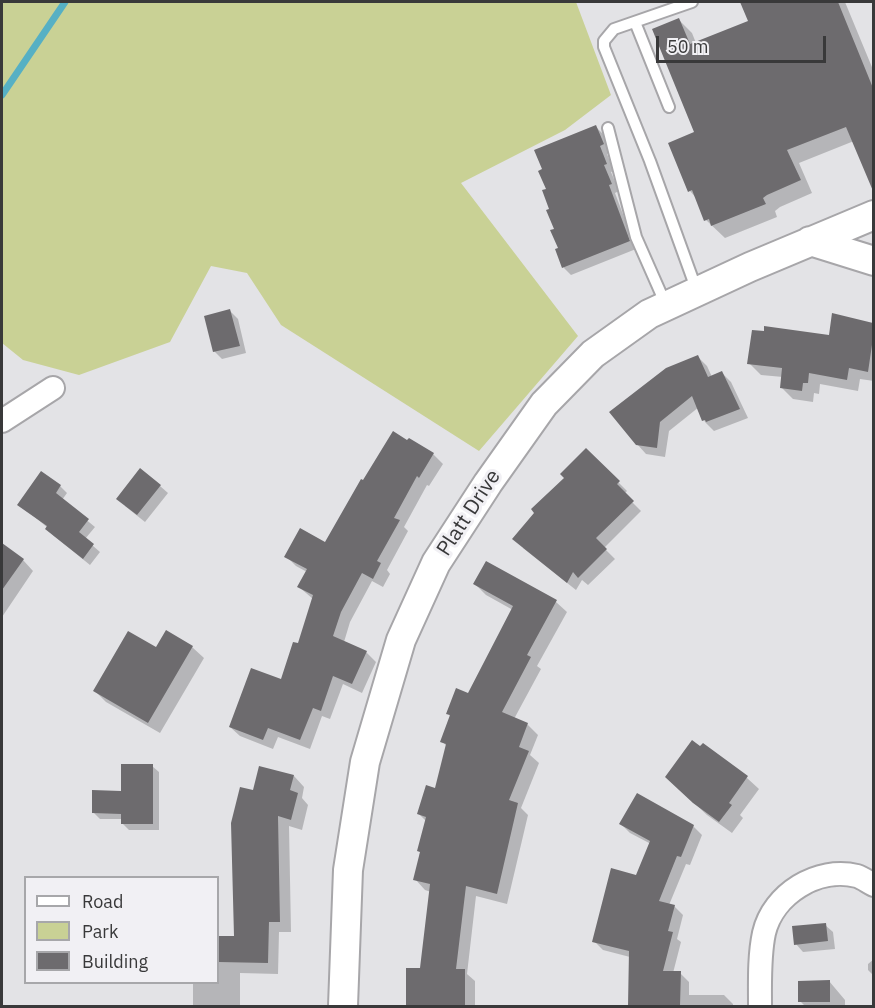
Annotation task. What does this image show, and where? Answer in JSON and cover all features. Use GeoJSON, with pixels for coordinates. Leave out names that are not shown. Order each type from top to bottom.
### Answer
{"type":"FeatureCollection","features":[{"type":"Feature","properties":{"kind":"street","name":"Platt Drive"},"geometry":{"type":"LineString","coordinates":[[343,1006],[348,870],[365,762],[401,640],[436,563],[488,483],[544,404],[592,354],[649,314],[873,215]]}},
{"type":"Feature","properties":{"kind":"street"},"geometry":{"type":"LineString","coordinates":[[810,241],[873,261]]}},
{"type":"Feature","properties":{"kind":"street"},"geometry":{"type":"LineString","coordinates":[[2,421],[53,388]]}},
{"type":"Feature","properties":{"kind":"street"},"geometry":{"type":"LineString","coordinates":[[760,1006],[764,932],[775,907],[800,885],[830,874],[857,876],[873,885]]}},
{"type":"Feature","properties":{"kind":"lane"},"geometry":{"type":"LineString","coordinates":[[692,2],[614,29],[604,41],[604,47],[650,161],[697,292]]}},
{"type":"Feature","properties":{"kind":"lane"},"geometry":{"type":"LineString","coordinates":[[635,22],[669,107]]}},
{"type":"Feature","properties":{"kind":"lane"},"geometry":{"type":"LineString","coordinates":[[608,128],[636,237],[666,306]]}},
{"type":"Feature","properties":{"kind":"green space"},"geometry":{"type":"Polygon","coordinates":[[[2,2],[576,2],[611,95],[565,130],[461,183],[578,336],[479,451],[281,325],[247,273],[211,266],[170,342],[79,375],[23,360],[2,343],[2,2]]]}},
{"type":"Feature","properties":{"kind":"building"},"geometry":{"type":"Polygon","coordinates":[[[740,2],[838,2],[873,88],[873,191],[846,127],[787,150],[801,180],[767,195],[763,198],[766,204],[711,226],[709,219],[704,221],[692,190],[688,192],[668,143],[694,132],[652,29],[679,18],[690,44],[748,21],[740,2]]]}},
{"type":"Feature","properties":{"kind":"building"},"geometry":{"type":"Polygon","coordinates":[[[596,125],[604,144],[600,146],[607,164],[604,165],[612,184],[609,185],[630,241],[562,268],[555,249],[558,248],[550,230],[554,229],[546,210],[549,209],[542,190],[546,189],[538,171],[542,169],[534,150],[596,125]]]}},
{"type":"Feature","properties":{"kind":"building"},"geometry":{"type":"Polygon","coordinates":[[[230,309],[240,346],[213,352],[204,316],[230,309]]]}},
{"type":"Feature","properties":{"kind":"building"},"geometry":{"type":"Polygon","coordinates":[[[832,313],[873,323],[868,372],[849,368],[847,380],[809,373],[808,383],[803,383],[802,391],[780,388],[782,368],[747,364],[752,330],[764,331],[764,326],[829,335],[832,313]]]}},
{"type":"Feature","properties":{"kind":"building"},"geometry":{"type":"Polygon","coordinates":[[[698,355],[708,377],[722,371],[740,409],[706,422],[702,421],[692,396],[660,422],[657,448],[636,445],[609,412],[666,368],[698,355]]]}},
{"type":"Feature","properties":{"kind":"building"},"geometry":{"type":"Polygon","coordinates":[[[393,431],[434,453],[419,478],[417,476],[394,518],[400,520],[377,561],[381,563],[373,579],[362,573],[341,612],[333,636],[367,651],[352,684],[333,676],[321,711],[313,708],[300,740],[268,728],[263,740],[229,727],[251,668],[281,679],[293,642],[298,643],[313,595],[297,587],[307,569],[284,557],[300,528],[325,542],[361,479],[363,480],[393,431]]]}},
{"type":"Feature","properties":{"kind":"building"},"geometry":{"type":"Polygon","coordinates":[[[586,448],[620,481],[617,484],[634,501],[596,538],[607,549],[578,578],[573,572],[567,583],[512,539],[534,513],[531,509],[564,478],[560,474],[586,448]]]}},
{"type":"Feature","properties":{"kind":"building"},"geometry":{"type":"Polygon","coordinates":[[[140,468],[161,485],[137,515],[116,499],[140,468]]]}},
{"type":"Feature","properties":{"kind":"building"},"geometry":{"type":"Polygon","coordinates":[[[41,471],[61,485],[56,493],[89,519],[79,532],[94,544],[83,559],[45,529],[47,526],[17,505],[41,471]]]}},
{"type":"Feature","properties":{"kind":"building"},"geometry":{"type":"Polygon","coordinates":[[[2,543],[24,559],[2,590],[2,543]]]}},
{"type":"Feature","properties":{"kind":"building"},"geometry":{"type":"Polygon","coordinates":[[[486,561],[557,600],[527,655],[531,657],[502,712],[528,723],[519,747],[529,751],[509,800],[518,803],[497,894],[466,886],[456,969],[465,969],[465,1006],[406,1006],[406,968],[420,968],[430,884],[413,880],[420,852],[417,851],[426,817],[417,814],[426,785],[435,788],[446,744],[440,742],[450,715],[446,714],[456,688],[468,693],[513,606],[473,584],[486,561]]]}},
{"type":"Feature","properties":{"kind":"building"},"geometry":{"type":"Polygon","coordinates":[[[166,630],[193,646],[148,723],[93,691],[128,631],[156,647],[166,630]]]}},
{"type":"Feature","properties":{"kind":"building"},"geometry":{"type":"Polygon","coordinates":[[[692,740],[700,746],[703,743],[748,776],[729,803],[732,805],[719,822],[693,803],[665,777],[692,740]]]}},
{"type":"Feature","properties":{"kind":"building"},"geometry":{"type":"Polygon","coordinates":[[[121,764],[153,764],[153,824],[121,824],[121,814],[92,813],[92,790],[121,791],[121,764]]]}},
{"type":"Feature","properties":{"kind":"building"},"geometry":{"type":"Polygon","coordinates":[[[259,766],[294,775],[290,790],[298,793],[291,820],[278,816],[280,922],[269,922],[268,963],[219,962],[219,936],[234,936],[231,823],[240,787],[253,790],[259,766]]]}},
{"type":"Feature","properties":{"kind":"building"},"geometry":{"type":"Polygon","coordinates":[[[637,793],[694,825],[681,857],[677,856],[659,901],[675,905],[668,931],[673,932],[663,971],[681,971],[680,1006],[628,1006],[629,951],[592,942],[611,868],[636,875],[650,841],[619,824],[637,793]]]}},
{"type":"Feature","properties":{"kind":"building"},"geometry":{"type":"Polygon","coordinates":[[[826,923],[828,941],[794,945],[792,926],[826,923]]]}},
{"type":"Feature","properties":{"kind":"building"},"geometry":{"type":"Polygon","coordinates":[[[830,980],[830,1002],[798,1002],[798,981],[830,980]]]}},
{"type":"Feature","properties":{"kind":"waterway"},"geometry":{"type":"LineString","coordinates":[[2,95],[65,2]]}}]}
